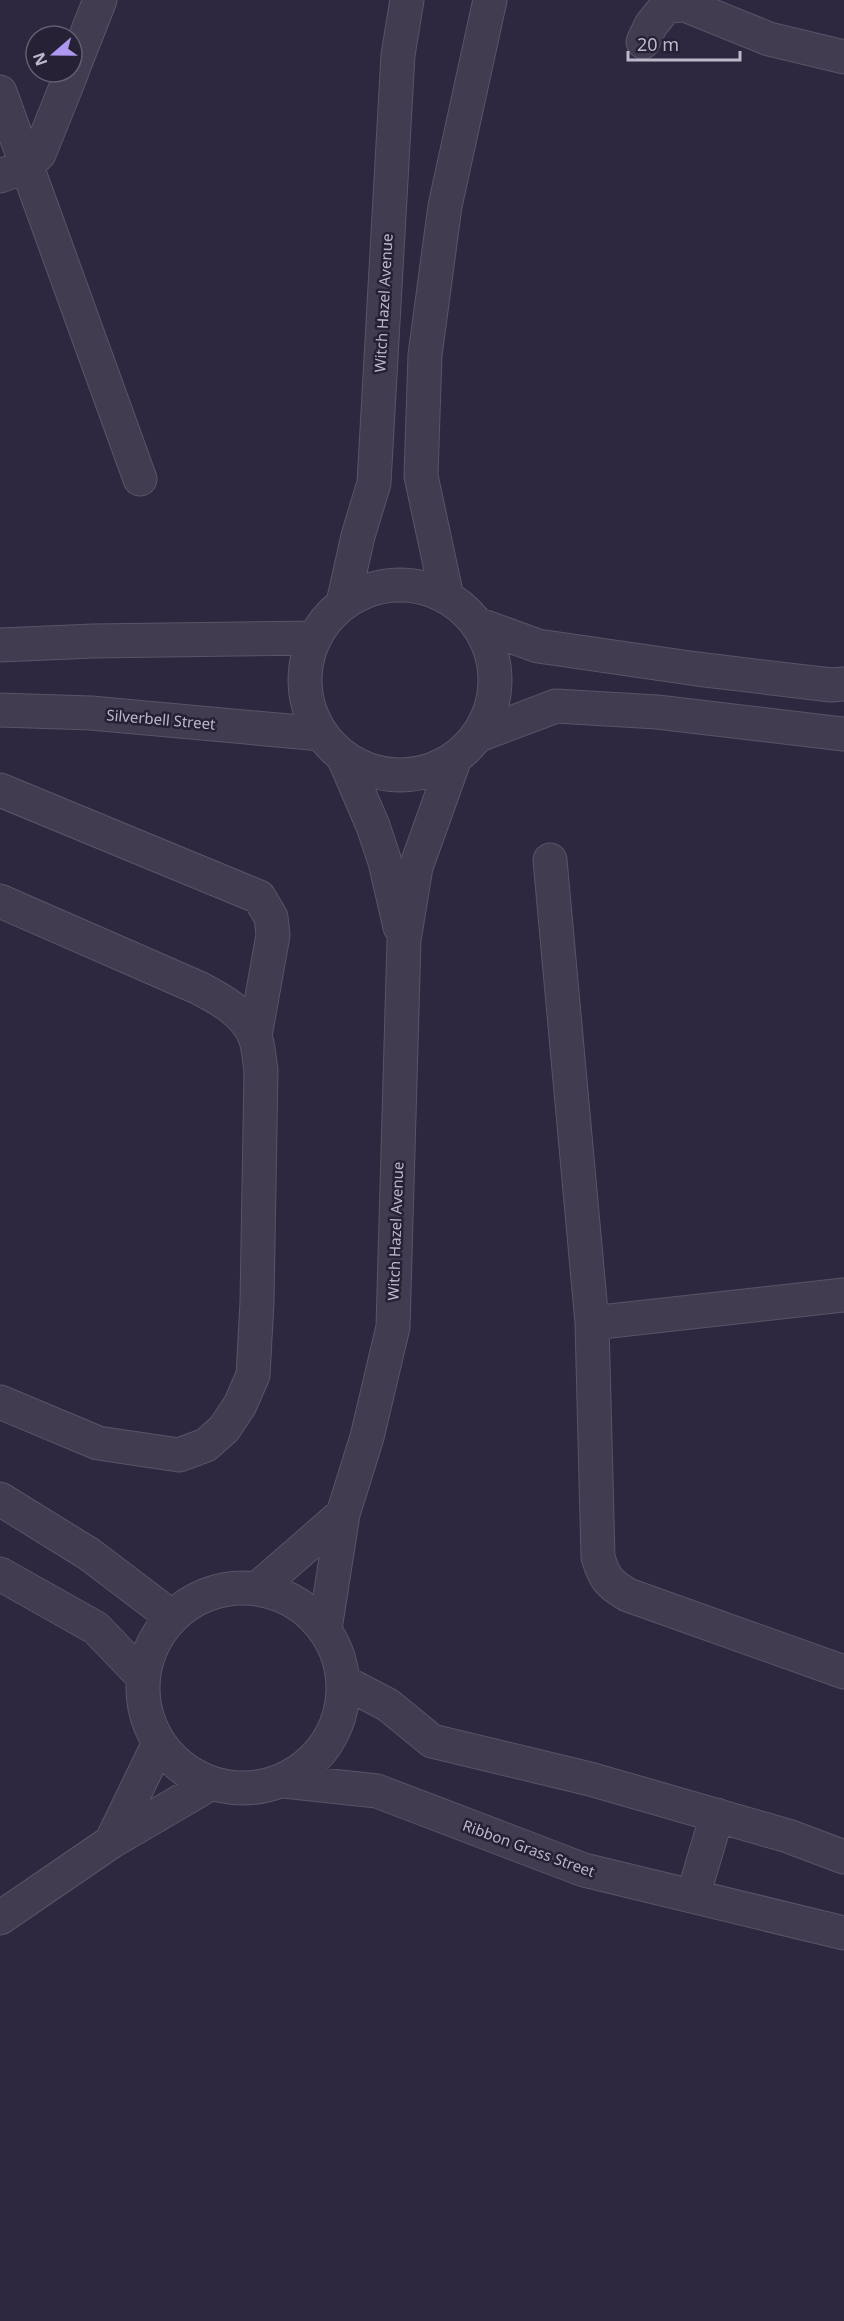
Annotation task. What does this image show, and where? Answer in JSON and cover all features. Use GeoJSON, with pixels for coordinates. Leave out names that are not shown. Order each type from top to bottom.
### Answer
{"type":"FeatureCollection","features":[{"type":"Feature","properties":{"kind":"street"},"geometry":{"type":"LineString","coordinates":[[84,41],[100,0]]}},
{"type":"Feature","properties":{"kind":"street","name":"Witch Hazel Avenue"},"geometry":{"type":"LineString","coordinates":[[344,603],[358,536],[374,483],[398,55],[407,0]]}},
{"type":"Feature","properties":{"kind":"street"},"geometry":{"type":"LineString","coordinates":[[447,597],[421,476],[424,355],[445,206],[490,0]]}},
{"type":"Feature","properties":{"kind":"street"},"geometry":{"type":"LineString","coordinates":[[643,42],[651,25],[663,10],[668,6],[685,5],[769,39],[844,57]]}},
{"type":"Feature","properties":{"kind":"street"},"geometry":{"type":"LineString","coordinates":[[13,171],[39,154],[67,84]]}},
{"type":"Feature","properties":{"kind":"street"},"geometry":{"type":"LineString","coordinates":[[0,92],[13,171],[140,479]]}},
{"type":"Feature","properties":{"kind":"street"},"geometry":{"type":"LineString","coordinates":[[394,585],[422,587],[447,597],[464,609],[477,624],[491,650],[495,679],[491,708],[479,735],[455,758],[428,771],[399,776],[369,770],[332,745],[312,717],[307,697],[306,677],[308,657],[315,638],[327,619],[344,603],[368,590],[394,585]]}},
{"type":"Feature","properties":{"kind":"street"},"geometry":{"type":"LineString","coordinates":[[477,624],[538,646],[831,685],[844,684]]}},
{"type":"Feature","properties":{"kind":"street"},"geometry":{"type":"LineString","coordinates":[[0,645],[93,640],[315,638]]}},
{"type":"Feature","properties":{"kind":"street"},"geometry":{"type":"LineString","coordinates":[[657,712],[664,664]]}},
{"type":"Feature","properties":{"kind":"street"},"geometry":{"type":"LineString","coordinates":[[479,735],[556,706],[657,712],[844,734]]}},
{"type":"Feature","properties":{"kind":"street","name":"Silverbell Street"},"geometry":{"type":"LineString","coordinates":[[0,710],[91,713],[332,745]]}},
{"type":"Feature","properties":{"kind":"street","name":"Witch Hazel Avenue"},"geometry":{"type":"LineString","coordinates":[[332,745],[370,818],[385,862],[404,940]]}},
{"type":"Feature","properties":{"kind":"street","name":"Witch Hazel Avenue"},"geometry":{"type":"LineString","coordinates":[[325,1629],[343,1515],[367,1437],[393,1327],[404,940],[416,867],[455,758]]}},
{"type":"Feature","properties":{"kind":"street"},"geometry":{"type":"LineString","coordinates":[[0,790],[259,897],[271,916],[273,935],[255,1036],[261,1070],[257,1302],[253,1375],[240,1405],[224,1429],[206,1445],[179,1455],[98,1443],[0,1402]]}},
{"type":"Feature","properties":{"kind":"street"},"geometry":{"type":"LineString","coordinates":[[550,860],[592,1323],[598,1557],[604,1576],[628,1595],[844,1672]]}},
{"type":"Feature","properties":{"kind":"street"},"geometry":{"type":"LineString","coordinates":[[0,901],[208,993],[226,1003],[241,1017],[255,1036]]}},
{"type":"Feature","properties":{"kind":"street"},"geometry":{"type":"LineString","coordinates":[[592,1323],[844,1296]]}},
{"type":"Feature","properties":{"kind":"street"},"geometry":{"type":"LineString","coordinates":[[0,1499],[89,1554],[171,1617]]}},
{"type":"Feature","properties":{"kind":"street"},"geometry":{"type":"LineString","coordinates":[[258,1588],[343,1515]]}},
{"type":"Feature","properties":{"kind":"street"},"geometry":{"type":"LineString","coordinates":[[0,1574],[96,1628],[143,1677]]}},
{"type":"Feature","properties":{"kind":"street"},"geometry":{"type":"LineString","coordinates":[[226,1588],[258,1588],[284,1596],[307,1609],[325,1629],[338,1654],[344,1682],[342,1712],[329,1741],[310,1764],[284,1781],[260,1788],[234,1789],[210,1784],[190,1774],[172,1760],[159,1743],[149,1722],[143,1700],[143,1677],[152,1645],[171,1617],[196,1598],[226,1588]]}},
{"type":"Feature","properties":{"kind":"street"},"geometry":{"type":"LineString","coordinates":[[344,1682],[388,1706],[432,1741],[590,1779],[788,1836],[844,1857]]}},
{"type":"Feature","properties":{"kind":"street"},"geometry":{"type":"LineString","coordinates":[[111,1842],[159,1743]]}},
{"type":"Feature","properties":{"kind":"street","name":"Ribbon Grass Street"},"geometry":{"type":"LineString","coordinates":[[284,1781],[378,1791],[584,1870],[844,1933]]}},
{"type":"Feature","properties":{"kind":"street"},"geometry":{"type":"LineString","coordinates":[[0,1918],[111,1842],[210,1784]]}},
{"type":"Feature","properties":{"kind":"street"},"geometry":{"type":"LineString","coordinates":[[693,1896],[717,1815]]}}]}
